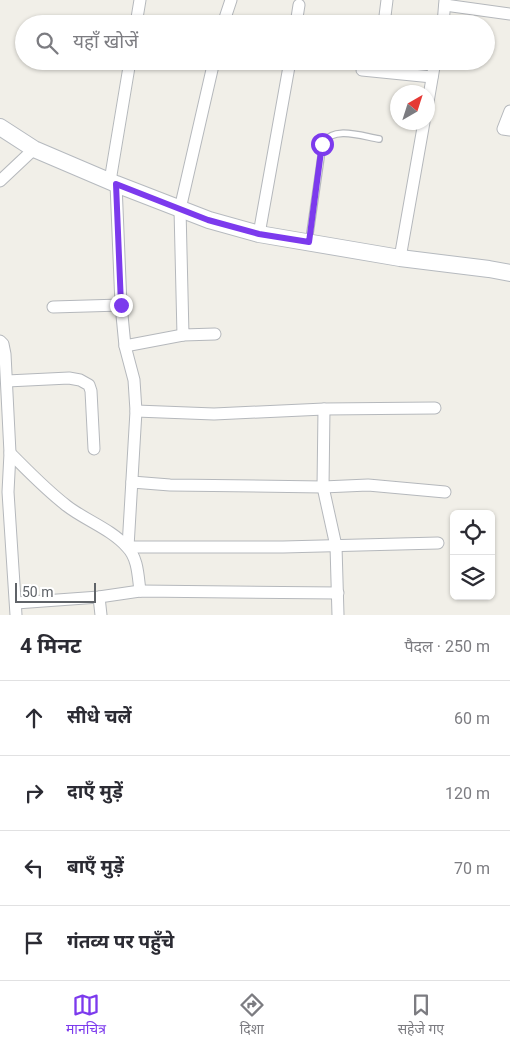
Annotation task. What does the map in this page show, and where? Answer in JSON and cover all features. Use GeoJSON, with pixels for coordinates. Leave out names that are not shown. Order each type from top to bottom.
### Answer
{"type":"FeatureCollection","features":[{"type":"Feature","properties":{"kind":"street"},"geometry":{"type":"LineString","coordinates":[[138,15],[140,0]]}},
{"type":"Feature","properties":{"kind":"street"},"geometry":{"type":"LineString","coordinates":[[226,15],[232,0]]}},
{"type":"Feature","properties":{"kind":"street"},"geometry":{"type":"LineString","coordinates":[[385,15],[387,0]]}},
{"type":"Feature","properties":{"kind":"street"},"geometry":{"type":"LineString","coordinates":[[444,15],[445,2],[510,14]]}},
{"type":"Feature","properties":{"kind":"street"},"geometry":{"type":"LineString","coordinates":[[297,15],[299,5]]}},
{"type":"Feature","properties":{"kind":"street"},"geometry":{"type":"LineString","coordinates":[[128,547],[136,411],[134,380],[125,346],[113,182],[129,70]]}},
{"type":"Feature","properties":{"kind":"street"},"geometry":{"type":"LineString","coordinates":[[183,335],[180,209],[212,70]]}},
{"type":"Feature","properties":{"kind":"street"},"geometry":{"type":"LineString","coordinates":[[259,234],[288,70]]}},
{"type":"Feature","properties":{"kind":"street"},"geometry":{"type":"LineString","coordinates":[[362,70],[432,77]]}},
{"type":"Feature","properties":{"kind":"street"},"geometry":{"type":"LineString","coordinates":[[431,85],[433,70]]}},
{"type":"Feature","properties":{"kind":"street"},"geometry":{"type":"LineString","coordinates":[[510,111],[503,128],[510,130]]}},
{"type":"Feature","properties":{"kind":"street"},"geometry":{"type":"LineString","coordinates":[[0,127],[34,149],[208,220],[259,234],[400,258],[510,273]]}},
{"type":"Feature","properties":{"kind":"street"},"geometry":{"type":"LineString","coordinates":[[400,258],[423,130]]}},
{"type":"Feature","properties":{"kind":"street"},"geometry":{"type":"LineString","coordinates":[[0,181],[34,149]]}},
{"type":"Feature","properties":{"kind":"street"},"geometry":{"type":"LineString","coordinates":[[53,307],[121,305]]}},
{"type":"Feature","properties":{"kind":"street"},"geometry":{"type":"LineString","coordinates":[[125,346],[183,335],[215,334]]}},
{"type":"Feature","properties":{"kind":"street"},"geometry":{"type":"LineString","coordinates":[[0,341],[3,344],[5,354],[10,452],[6,545],[16,609],[140,590],[338,593]]}},
{"type":"Feature","properties":{"kind":"street"},"geometry":{"type":"LineString","coordinates":[[7,381],[69,378],[80,380],[89,385],[91,391],[94,449]]}},
{"type":"Feature","properties":{"kind":"street"},"geometry":{"type":"LineString","coordinates":[[136,411],[214,414],[324,409],[435,408]]}},
{"type":"Feature","properties":{"kind":"street"},"geometry":{"type":"LineString","coordinates":[[324,409],[323,487],[336,546],[338,615]]}},
{"type":"Feature","properties":{"kind":"street"},"geometry":{"type":"LineString","coordinates":[[10,452],[67,506],[128,547],[134,557],[138,570],[140,590]]}},
{"type":"Feature","properties":{"kind":"street"},"geometry":{"type":"LineString","coordinates":[[132,482],[180,485],[323,487],[368,485],[445,492]]}},
{"type":"Feature","properties":{"kind":"street"},"geometry":{"type":"LineString","coordinates":[[128,547],[336,546],[438,543]]}},
{"type":"Feature","properties":{"kind":"street"},"geometry":{"type":"LineString","coordinates":[[99,597],[101,615]]}},
{"type":"Feature","properties":{"kind":"lane"},"geometry":{"type":"LineString","coordinates":[[309,242],[322,144],[326,138],[332,134],[342,134],[379,139]]}},
{"type":"Feature","properties":{"kind":"route"},"geometry":{"type":"LineString","coordinates":[[121,305],[116,184],[208,220],[259,234],[309,242],[322,144]]}}]}
